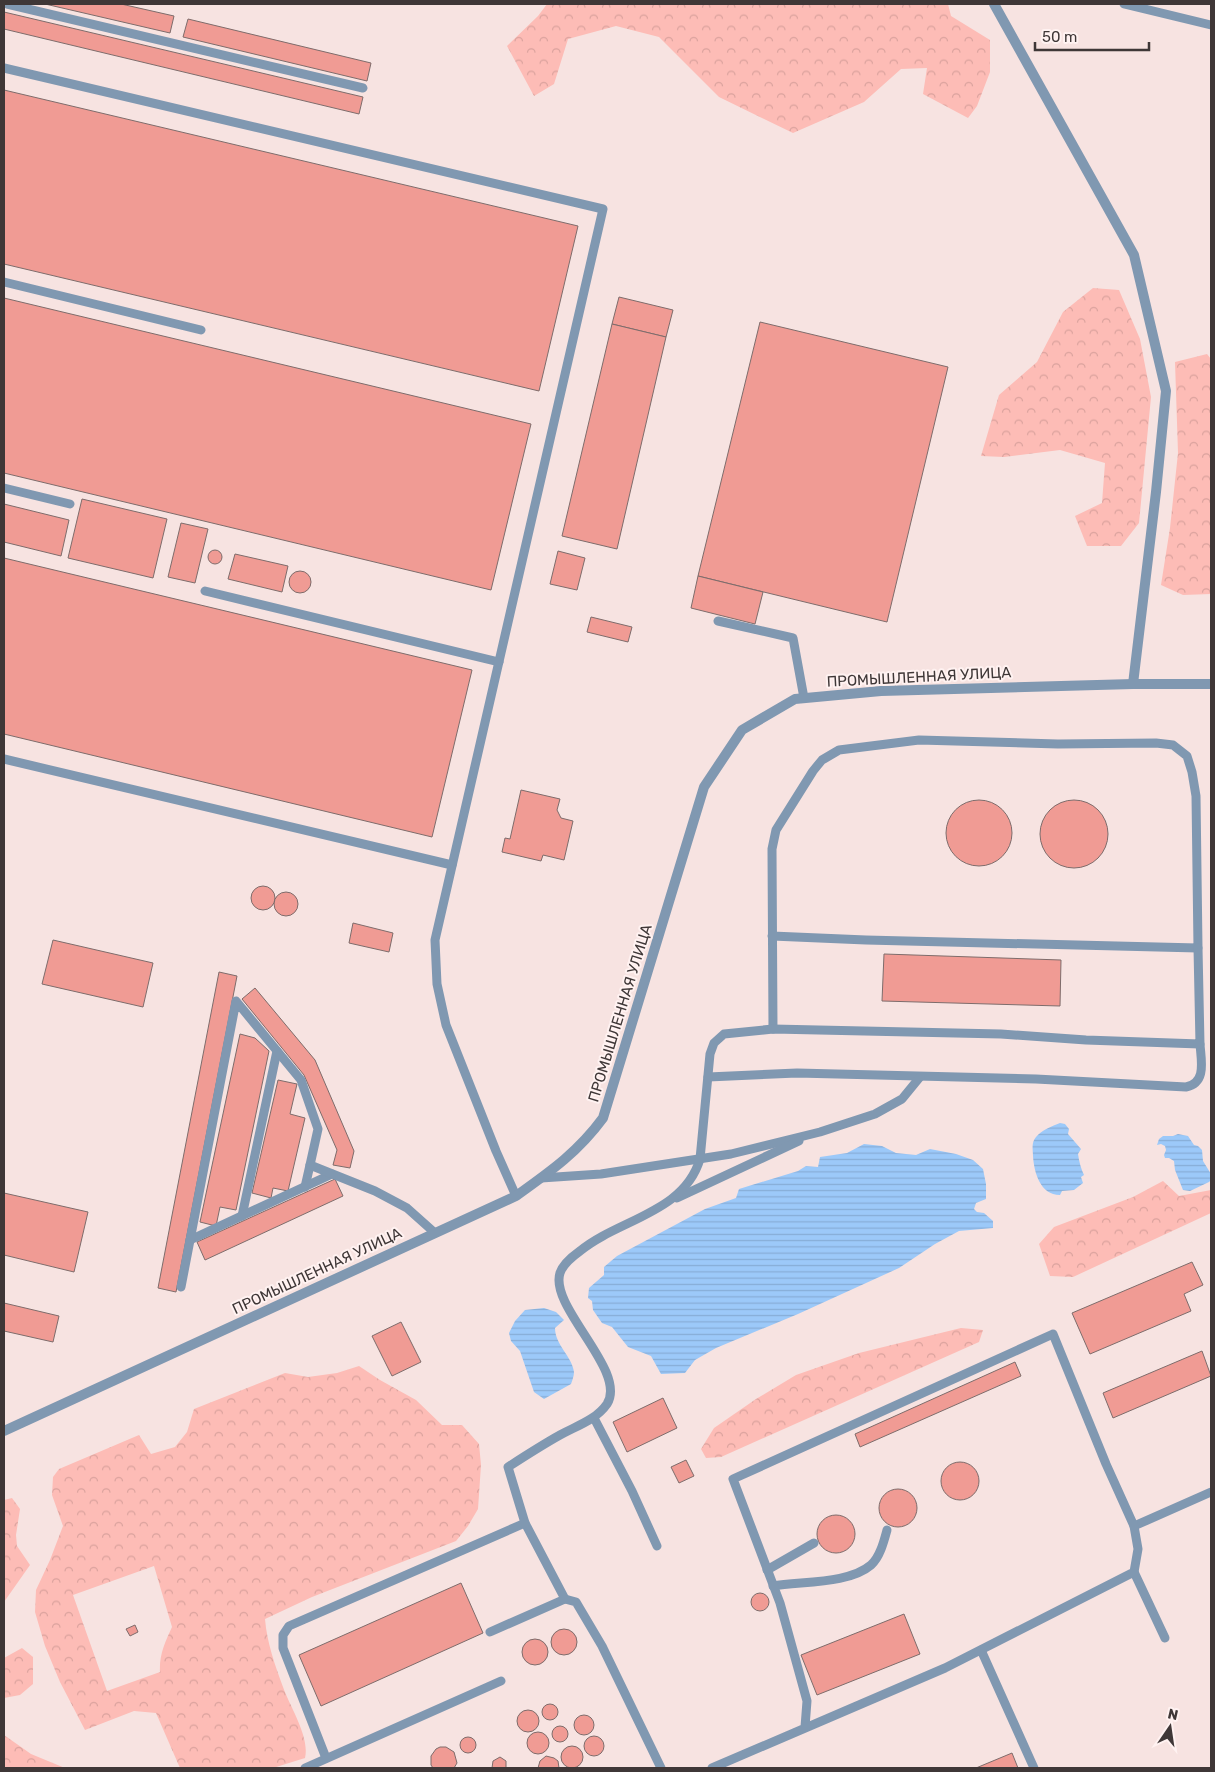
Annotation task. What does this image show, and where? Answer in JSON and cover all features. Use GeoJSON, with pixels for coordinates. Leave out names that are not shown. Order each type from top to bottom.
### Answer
{"type":"FeatureCollection","features":[{"type":"Feature","properties":{"kind":"street"},"geometry":{"type":"LineString","coordinates":[[994,4],[1134,254],[1166,391],[1133,684]]}},
{"type":"Feature","properties":{"kind":"street","name":"ПРОМЫШЛЕННАЯ УЛИЦА"},"geometry":{"type":"LineString","coordinates":[[4,1431],[516,1196],[560,1164],[588,1138],[603,1118],[704,788],[742,730],[795,699],[804,698],[881,691],[1133,684],[1211,684]]}},
{"type":"Feature","properties":{"kind":"lane"},"geometry":{"type":"LineString","coordinates":[[7,4],[363,88]]}},
{"type":"Feature","properties":{"kind":"lane"},"geometry":{"type":"LineString","coordinates":[[1124,4],[1211,25]]}},
{"type":"Feature","properties":{"kind":"lane"},"geometry":{"type":"LineString","coordinates":[[4,68],[603,209],[435,940],[437,984],[446,1025],[516,1196]]}},
{"type":"Feature","properties":{"kind":"lane"},"geometry":{"type":"LineString","coordinates":[[4,282],[202,330]]}},
{"type":"Feature","properties":{"kind":"lane"},"geometry":{"type":"LineString","coordinates":[[4,488],[70,504]]}},
{"type":"Feature","properties":{"kind":"lane"},"geometry":{"type":"LineString","coordinates":[[205,592],[499,662]]}},
{"type":"Feature","properties":{"kind":"lane"},"geometry":{"type":"LineString","coordinates":[[718,621],[793,638],[804,698]]}},
{"type":"Feature","properties":{"kind":"lane"},"geometry":{"type":"LineString","coordinates":[[708,1077],[797,1073],[1036,1079],[1193,1086],[1200,1079],[1202,1068],[1198,948],[1197,824],[1192,772],[1186,756],[1173,745],[1156,743],[1092,744],[919,740],[839,750],[822,760],[776,830],[772,849],[773,1028]]}},
{"type":"Feature","properties":{"kind":"lane"},"geometry":{"type":"LineString","coordinates":[[4,759],[452,865]]}},
{"type":"Feature","properties":{"kind":"lane"},"geometry":{"type":"LineString","coordinates":[[772,936],[1198,948]]}},
{"type":"Feature","properties":{"kind":"lane"},"geometry":{"type":"LineString","coordinates":[[181,1287],[236,1001],[301,1080],[318,1129],[305,1187]]}},
{"type":"Feature","properties":{"kind":"lane"},"geometry":{"type":"LineString","coordinates":[[670,1202],[686,1186],[697,1169],[700,1159],[710,1054],[714,1043],[724,1034],[773,1028],[1000,1034],[1086,1040],[1200,1044]]}},
{"type":"Feature","properties":{"kind":"lane"},"geometry":{"type":"LineString","coordinates":[[242,1216],[277,1050]]}},
{"type":"Feature","properties":{"kind":"lane"},"geometry":{"type":"LineString","coordinates":[[541,1178],[601,1174],[731,1154],[820,1132],[875,1114],[902,1099],[920,1077]]}},
{"type":"Feature","properties":{"kind":"lane"},"geometry":{"type":"LineString","coordinates":[[565,1599],[525,1523],[508,1467],[559,1436],[594,1418],[607,1404],[611,1393],[608,1380],[594,1348],[568,1310],[560,1286],[560,1273],[571,1258],[586,1245],[670,1202],[820,1132]]}},
{"type":"Feature","properties":{"kind":"lane"},"geometry":{"type":"LineString","coordinates":[[310,1165],[375,1192],[406,1208],[435,1233]]}},
{"type":"Feature","properties":{"kind":"lane"},"geometry":{"type":"LineString","coordinates":[[190,1240],[332,1174]]}},
{"type":"Feature","properties":{"kind":"lane"},"geometry":{"type":"LineString","coordinates":[[806,1727],[807,1701],[780,1603],[733,1479],[1053,1334],[1106,1464],[1134,1526],[1138,1549],[1134,1572],[1165,1638]]}},
{"type":"Feature","properties":{"kind":"lane"},"geometry":{"type":"LineString","coordinates":[[594,1418],[632,1490],[657,1546]]}},
{"type":"Feature","properties":{"kind":"lane"},"geometry":{"type":"LineString","coordinates":[[1134,1526],[1211,1492]]}},
{"type":"Feature","properties":{"kind":"lane"},"geometry":{"type":"LineString","coordinates":[[326,1758],[283,1648],[283,1635],[289,1626],[525,1523]]}},
{"type":"Feature","properties":{"kind":"lane"},"geometry":{"type":"LineString","coordinates":[[773,1586],[834,1580],[852,1576],[872,1565],[882,1548],[887,1530]]}},
{"type":"Feature","properties":{"kind":"lane"},"geometry":{"type":"LineString","coordinates":[[767,1570],[814,1543]]}},
{"type":"Feature","properties":{"kind":"lane"},"geometry":{"type":"LineString","coordinates":[[712,1768],[945,1668],[1134,1572]]}},
{"type":"Feature","properties":{"kind":"lane"},"geometry":{"type":"LineString","coordinates":[[490,1632],[565,1599],[576,1602],[602,1646],[661,1768]]}},
{"type":"Feature","properties":{"kind":"lane"},"geometry":{"type":"LineString","coordinates":[[981,1650],[1034,1768]]}},
{"type":"Feature","properties":{"kind":"lane"},"geometry":{"type":"LineString","coordinates":[[305,1768],[502,1681]]}},
{"type":"Feature","properties":{"kind":"green space"},"geometry":{"type":"Polygon","coordinates":[[[547,4],[948,4],[951,16],[990,40],[990,72],[977,106],[968,118],[923,94],[927,68],[901,69],[864,102],[793,133],[719,97],[659,37],[616,26],[568,39],[554,84],[534,96],[507,46],[538,16],[547,4]]]}},
{"type":"Feature","properties":{"kind":"green space"},"geometry":{"type":"Polygon","coordinates":[[[1093,288],[1119,290],[1140,339],[1151,397],[1139,523],[1121,546],[1087,546],[1075,516],[1102,503],[1105,463],[1060,450],[1004,457],[981,456],[999,395],[1037,362],[1063,312],[1093,288]]]}},
{"type":"Feature","properties":{"kind":"green space"},"geometry":{"type":"Polygon","coordinates":[[[1207,354],[1211,359],[1211,594],[1183,595],[1161,585],[1170,528],[1178,453],[1175,362],[1207,354]]]}},
{"type":"Feature","properties":{"kind":"green space"},"geometry":{"type":"Polygon","coordinates":[[[1163,1181],[1179,1196],[1211,1190],[1211,1213],[1073,1277],[1050,1276],[1039,1244],[1054,1227],[1133,1197],[1163,1181]]]}},
{"type":"Feature","properties":{"kind":"green space"},"geometry":{"type":"Polygon","coordinates":[[[961,1328],[983,1330],[979,1342],[721,1457],[706,1458],[701,1449],[714,1428],[756,1399],[796,1375],[859,1353],[961,1328]]]}},
{"type":"Feature","properties":{"kind":"green space"},"geometry":{"type":"Polygon","coordinates":[[[359,1366],[416,1400],[442,1425],[462,1425],[479,1444],[481,1465],[478,1509],[456,1541],[312,1597],[265,1619],[274,1662],[305,1741],[305,1758],[273,1768],[180,1768],[156,1713],[134,1711],[85,1730],[60,1682],[45,1646],[35,1612],[36,1590],[63,1526],[52,1495],[53,1477],[59,1469],[139,1435],[151,1454],[175,1447],[187,1432],[194,1409],[285,1373],[308,1377],[337,1373],[359,1366]],[[154,1566],[73,1595],[107,1691],[160,1672],[162,1654],[172,1627],[154,1566]]]}},
{"type":"Feature","properties":{"kind":"green space"},"geometry":{"type":"Polygon","coordinates":[[[12,1498],[20,1509],[16,1535],[17,1546],[30,1565],[4,1602],[4,1500],[12,1498]]]}},
{"type":"Feature","properties":{"kind":"green space"},"geometry":{"type":"Polygon","coordinates":[[[22,1648],[33,1657],[33,1684],[20,1695],[4,1698],[4,1658],[22,1648]]]}},
{"type":"Feature","properties":{"kind":"green space"},"geometry":{"type":"Polygon","coordinates":[[[4,1735],[31,1754],[65,1768],[4,1768],[4,1735]]]}},
{"type":"Feature","properties":{"kind":"water"},"geometry":{"type":"Polygon","coordinates":[[[1060,1123],[1065,1124],[1069,1129],[1068,1134],[1081,1149],[1078,1154],[1084,1175],[1081,1177],[1083,1183],[1074,1190],[1062,1191],[1060,1195],[1047,1191],[1039,1182],[1033,1156],[1033,1142],[1047,1128],[1060,1123]]]}},
{"type":"Feature","properties":{"kind":"water"},"geometry":{"type":"Polygon","coordinates":[[[1178,1134],[1188,1136],[1194,1145],[1202,1150],[1203,1161],[1211,1174],[1209,1182],[1190,1191],[1183,1190],[1175,1170],[1174,1161],[1165,1158],[1165,1146],[1157,1145],[1159,1139],[1163,1136],[1178,1134]]]}},
{"type":"Feature","properties":{"kind":"water"},"geometry":{"type":"Polygon","coordinates":[[[864,1144],[882,1146],[896,1153],[916,1155],[930,1149],[956,1154],[973,1160],[983,1169],[986,1184],[986,1199],[976,1203],[974,1209],[977,1212],[984,1213],[993,1221],[993,1228],[959,1231],[935,1244],[899,1268],[798,1314],[716,1348],[695,1360],[685,1373],[661,1374],[651,1356],[628,1347],[612,1327],[602,1323],[593,1310],[592,1301],[588,1298],[589,1288],[604,1275],[604,1267],[617,1256],[705,1209],[736,1198],[739,1189],[798,1171],[806,1166],[818,1167],[820,1157],[847,1153],[864,1144]]]}},
{"type":"Feature","properties":{"kind":"water"},"geometry":{"type":"Polygon","coordinates":[[[544,1308],[556,1312],[564,1320],[555,1328],[556,1334],[560,1345],[573,1366],[574,1372],[571,1384],[544,1399],[534,1392],[520,1351],[511,1341],[509,1333],[515,1321],[525,1310],[544,1308]]]}},
{"type":"Feature","properties":{"kind":"building"},"geometry":{"type":"Polygon","coordinates":[[[45,4],[121,4],[174,16],[170,33],[45,4]]]}},
{"type":"Feature","properties":{"kind":"building"},"geometry":{"type":"Polygon","coordinates":[[[4,12],[363,97],[359,114],[4,29],[4,12]]]}},
{"type":"Feature","properties":{"kind":"building"},"geometry":{"type":"Polygon","coordinates":[[[188,19],[371,63],[367,81],[183,37],[188,19]]]}},
{"type":"Feature","properties":{"kind":"building"},"geometry":{"type":"Polygon","coordinates":[[[4,90],[578,226],[539,391],[4,264],[4,90]]]}},
{"type":"Feature","properties":{"kind":"building"},"geometry":{"type":"Polygon","coordinates":[[[619,297],[673,310],[666,337],[612,324],[619,297]]]}},
{"type":"Feature","properties":{"kind":"building"},"geometry":{"type":"Polygon","coordinates":[[[4,298],[531,424],[491,590],[4,473],[4,298]]]}},
{"type":"Feature","properties":{"kind":"building"},"geometry":{"type":"Polygon","coordinates":[[[760,322],[948,367],[887,622],[698,576],[760,322]]]}},
{"type":"Feature","properties":{"kind":"building"},"geometry":{"type":"Polygon","coordinates":[[[612,324],[666,337],[617,549],[562,536],[612,324]]]}},
{"type":"Feature","properties":{"kind":"building"},"geometry":{"type":"Polygon","coordinates":[[[82,499],[167,519],[153,578],[68,558],[82,499]]]}},
{"type":"Feature","properties":{"kind":"building"},"geometry":{"type":"Polygon","coordinates":[[[4,504],[69,520],[61,556],[4,542],[4,504]]]}},
{"type":"Feature","properties":{"kind":"building"},"geometry":{"type":"Polygon","coordinates":[[[181,523],[208,529],[195,583],[168,577],[181,523]]]}},
{"type":"Feature","properties":{"kind":"building"},"geometry":{"type":"Polygon","coordinates":[[[212,550],[218,550],[222,557],[218,564],[212,564],[208,560],[208,554],[212,550]]]}},
{"type":"Feature","properties":{"kind":"building"},"geometry":{"type":"Polygon","coordinates":[[[558,551],[585,558],[577,590],[550,584],[558,551]]]}},
{"type":"Feature","properties":{"kind":"building"},"geometry":{"type":"Polygon","coordinates":[[[235,554],[288,566],[282,592],[228,579],[235,554]]]}},
{"type":"Feature","properties":{"kind":"building"},"geometry":{"type":"Polygon","coordinates":[[[4,558],[472,670],[432,837],[4,734],[4,558]]]}},
{"type":"Feature","properties":{"kind":"building"},"geometry":{"type":"Polygon","coordinates":[[[300,571],[308,574],[311,582],[308,590],[300,593],[292,590],[289,582],[292,574],[300,571]]]}},
{"type":"Feature","properties":{"kind":"building"},"geometry":{"type":"Polygon","coordinates":[[[698,576],[763,592],[755,624],[691,608],[698,576]]]}},
{"type":"Feature","properties":{"kind":"building"},"geometry":{"type":"Polygon","coordinates":[[[591,617],[632,627],[628,642],[587,632],[591,617]]]}},
{"type":"Feature","properties":{"kind":"building"},"geometry":{"type":"Polygon","coordinates":[[[521,790],[560,799],[557,810],[561,818],[573,821],[564,860],[543,855],[541,861],[502,852],[505,838],[510,839],[521,790]]]}},
{"type":"Feature","properties":{"kind":"building"},"geometry":{"type":"Polygon","coordinates":[[[972,800],[986,800],[998,805],[1007,814],[1012,826],[1010,846],[1003,857],[986,866],[972,866],[960,861],[951,852],[946,840],[946,826],[951,814],[960,805],[972,800]]]}},
{"type":"Feature","properties":{"kind":"building"},"geometry":{"type":"Polygon","coordinates":[[[1074,800],[1087,803],[1098,810],[1105,821],[1108,834],[1105,847],[1098,858],[1087,865],[1074,868],[1061,865],[1050,858],[1043,847],[1040,834],[1043,821],[1050,810],[1061,803],[1074,800]]]}},
{"type":"Feature","properties":{"kind":"building"},"geometry":{"type":"Polygon","coordinates":[[[263,886],[268,887],[274,893],[274,903],[268,909],[263,910],[258,909],[252,903],[251,898],[252,893],[258,887],[263,886]]]}},
{"type":"Feature","properties":{"kind":"building"},"geometry":{"type":"Polygon","coordinates":[[[286,892],[291,893],[297,899],[297,909],[291,915],[286,916],[281,915],[275,909],[274,904],[275,899],[281,893],[286,892]]]}},
{"type":"Feature","properties":{"kind":"building"},"geometry":{"type":"Polygon","coordinates":[[[353,923],[393,933],[389,952],[349,943],[353,923]]]}},
{"type":"Feature","properties":{"kind":"building"},"geometry":{"type":"Polygon","coordinates":[[[53,940],[153,963],[143,1007],[42,984],[53,940]]]}},
{"type":"Feature","properties":{"kind":"building"},"geometry":{"type":"Polygon","coordinates":[[[884,954],[1061,960],[1060,1006],[882,1001],[884,954]]]}},
{"type":"Feature","properties":{"kind":"building"},"geometry":{"type":"Polygon","coordinates":[[[219,972],[237,976],[176,1292],[158,1288],[219,972]]]}},
{"type":"Feature","properties":{"kind":"building"},"geometry":{"type":"Polygon","coordinates":[[[255,988],[315,1060],[354,1151],[350,1168],[333,1165],[337,1150],[304,1075],[242,999],[255,988]]]}},
{"type":"Feature","properties":{"kind":"building"},"geometry":{"type":"Polygon","coordinates":[[[240,1034],[255,1038],[269,1051],[236,1210],[220,1207],[216,1226],[200,1222],[240,1034]]]}},
{"type":"Feature","properties":{"kind":"building"},"geometry":{"type":"Polygon","coordinates":[[[278,1080],[297,1084],[290,1114],[305,1118],[288,1191],[273,1188],[271,1198],[252,1193],[278,1080]]]}},
{"type":"Feature","properties":{"kind":"building"},"geometry":{"type":"Polygon","coordinates":[[[335,1179],[343,1196],[205,1260],[197,1242],[335,1179]]]}},
{"type":"Feature","properties":{"kind":"building"},"geometry":{"type":"Polygon","coordinates":[[[4,1193],[88,1212],[74,1272],[4,1255],[4,1193]]]}},
{"type":"Feature","properties":{"kind":"building"},"geometry":{"type":"Polygon","coordinates":[[[1192,1262],[1203,1285],[1184,1294],[1191,1311],[1090,1354],[1072,1313],[1192,1262]]]}},
{"type":"Feature","properties":{"kind":"building"},"geometry":{"type":"Polygon","coordinates":[[[4,1303],[59,1316],[53,1342],[4,1331],[4,1303]]]}},
{"type":"Feature","properties":{"kind":"building"},"geometry":{"type":"Polygon","coordinates":[[[401,1322],[421,1362],[392,1376],[372,1336],[401,1322]]]}},
{"type":"Feature","properties":{"kind":"building"},"geometry":{"type":"Polygon","coordinates":[[[1202,1351],[1211,1376],[1113,1418],[1103,1393],[1202,1351]]]}},
{"type":"Feature","properties":{"kind":"building"},"geometry":{"type":"Polygon","coordinates":[[[1015,1362],[1021,1376],[860,1447],[855,1434],[1015,1362]]]}},
{"type":"Feature","properties":{"kind":"building"},"geometry":{"type":"Polygon","coordinates":[[[663,1398],[677,1428],[627,1452],[613,1422],[663,1398]]]}},
{"type":"Feature","properties":{"kind":"building"},"geometry":{"type":"Polygon","coordinates":[[[686,1460],[694,1476],[679,1483],[671,1467],[686,1460]]]}},
{"type":"Feature","properties":{"kind":"building"},"geometry":{"type":"Polygon","coordinates":[[[960,1462],[973,1468],[979,1481],[973,1494],[960,1500],[947,1494],[941,1481],[947,1468],[960,1462]]]}},
{"type":"Feature","properties":{"kind":"building"},"geometry":{"type":"Polygon","coordinates":[[[898,1489],[911,1495],[917,1508],[911,1521],[898,1527],[885,1521],[879,1508],[885,1495],[898,1489]]]}},
{"type":"Feature","properties":{"kind":"building"},"geometry":{"type":"Polygon","coordinates":[[[836,1515],[849,1521],[855,1534],[849,1547],[836,1553],[823,1547],[817,1534],[823,1521],[836,1515]]]}},
{"type":"Feature","properties":{"kind":"building"},"geometry":{"type":"Polygon","coordinates":[[[461,1583],[483,1633],[321,1706],[299,1655],[461,1583]]]}},
{"type":"Feature","properties":{"kind":"building"},"geometry":{"type":"Polygon","coordinates":[[[760,1593],[766,1596],[769,1602],[766,1608],[760,1611],[754,1608],[751,1602],[754,1596],[760,1593]]]}},
{"type":"Feature","properties":{"kind":"building"},"geometry":{"type":"Polygon","coordinates":[[[904,1614],[920,1654],[817,1695],[801,1655],[904,1614]]]}},
{"type":"Feature","properties":{"kind":"building"},"geometry":{"type":"Polygon","coordinates":[[[135,1625],[138,1632],[130,1636],[126,1629],[135,1625]]]}},
{"type":"Feature","properties":{"kind":"building"},"geometry":{"type":"Polygon","coordinates":[[[564,1629],[573,1633],[577,1642],[573,1651],[564,1655],[555,1651],[551,1642],[555,1633],[564,1629]]]}},
{"type":"Feature","properties":{"kind":"building"},"geometry":{"type":"Polygon","coordinates":[[[535,1639],[544,1643],[548,1652],[544,1661],[535,1665],[526,1661],[522,1652],[526,1643],[535,1639]]]}},
{"type":"Feature","properties":{"kind":"building"},"geometry":{"type":"Polygon","coordinates":[[[550,1704],[556,1706],[558,1712],[556,1718],[550,1720],[544,1718],[542,1712],[544,1706],[550,1704]]]}},
{"type":"Feature","properties":{"kind":"building"},"geometry":{"type":"Polygon","coordinates":[[[528,1710],[536,1713],[539,1721],[536,1729],[528,1732],[520,1729],[517,1721],[520,1713],[528,1710]]]}},
{"type":"Feature","properties":{"kind":"building"},"geometry":{"type":"Polygon","coordinates":[[[580,1715],[588,1715],[594,1721],[594,1729],[588,1735],[580,1735],[574,1729],[574,1721],[580,1715]]]}},
{"type":"Feature","properties":{"kind":"building"},"geometry":{"type":"Polygon","coordinates":[[[560,1726],[566,1728],[568,1734],[566,1740],[560,1742],[554,1740],[552,1734],[554,1728],[560,1726]]]}},
{"type":"Feature","properties":{"kind":"building"},"geometry":{"type":"Polygon","coordinates":[[[538,1732],[546,1735],[549,1743],[546,1751],[538,1754],[530,1751],[527,1743],[530,1735],[538,1732]]]}},
{"type":"Feature","properties":{"kind":"building"},"geometry":{"type":"Polygon","coordinates":[[[594,1736],[601,1739],[604,1746],[601,1753],[594,1756],[587,1753],[584,1746],[587,1739],[594,1736]]]}},
{"type":"Feature","properties":{"kind":"building"},"geometry":{"type":"Polygon","coordinates":[[[468,1737],[476,1745],[468,1753],[460,1745],[468,1737]]]}},
{"type":"Feature","properties":{"kind":"building"},"geometry":{"type":"Polygon","coordinates":[[[572,1746],[580,1749],[583,1757],[580,1765],[572,1768],[564,1765],[561,1757],[564,1749],[572,1746]]]}},
{"type":"Feature","properties":{"kind":"building"},"geometry":{"type":"Polygon","coordinates":[[[440,1747],[446,1747],[454,1752],[457,1763],[454,1768],[433,1768],[431,1765],[431,1756],[440,1747]]]}},
{"type":"Feature","properties":{"kind":"building"},"geometry":{"type":"Polygon","coordinates":[[[1012,1753],[1018,1768],[976,1768],[1012,1753]]]}},
{"type":"Feature","properties":{"kind":"building"},"geometry":{"type":"Polygon","coordinates":[[[546,1756],[558,1761],[559,1768],[538,1768],[540,1761],[546,1756]]]}},
{"type":"Feature","properties":{"kind":"building"},"geometry":{"type":"Polygon","coordinates":[[[500,1757],[506,1761],[506,1768],[492,1768],[493,1761],[500,1757]]]}}]}
